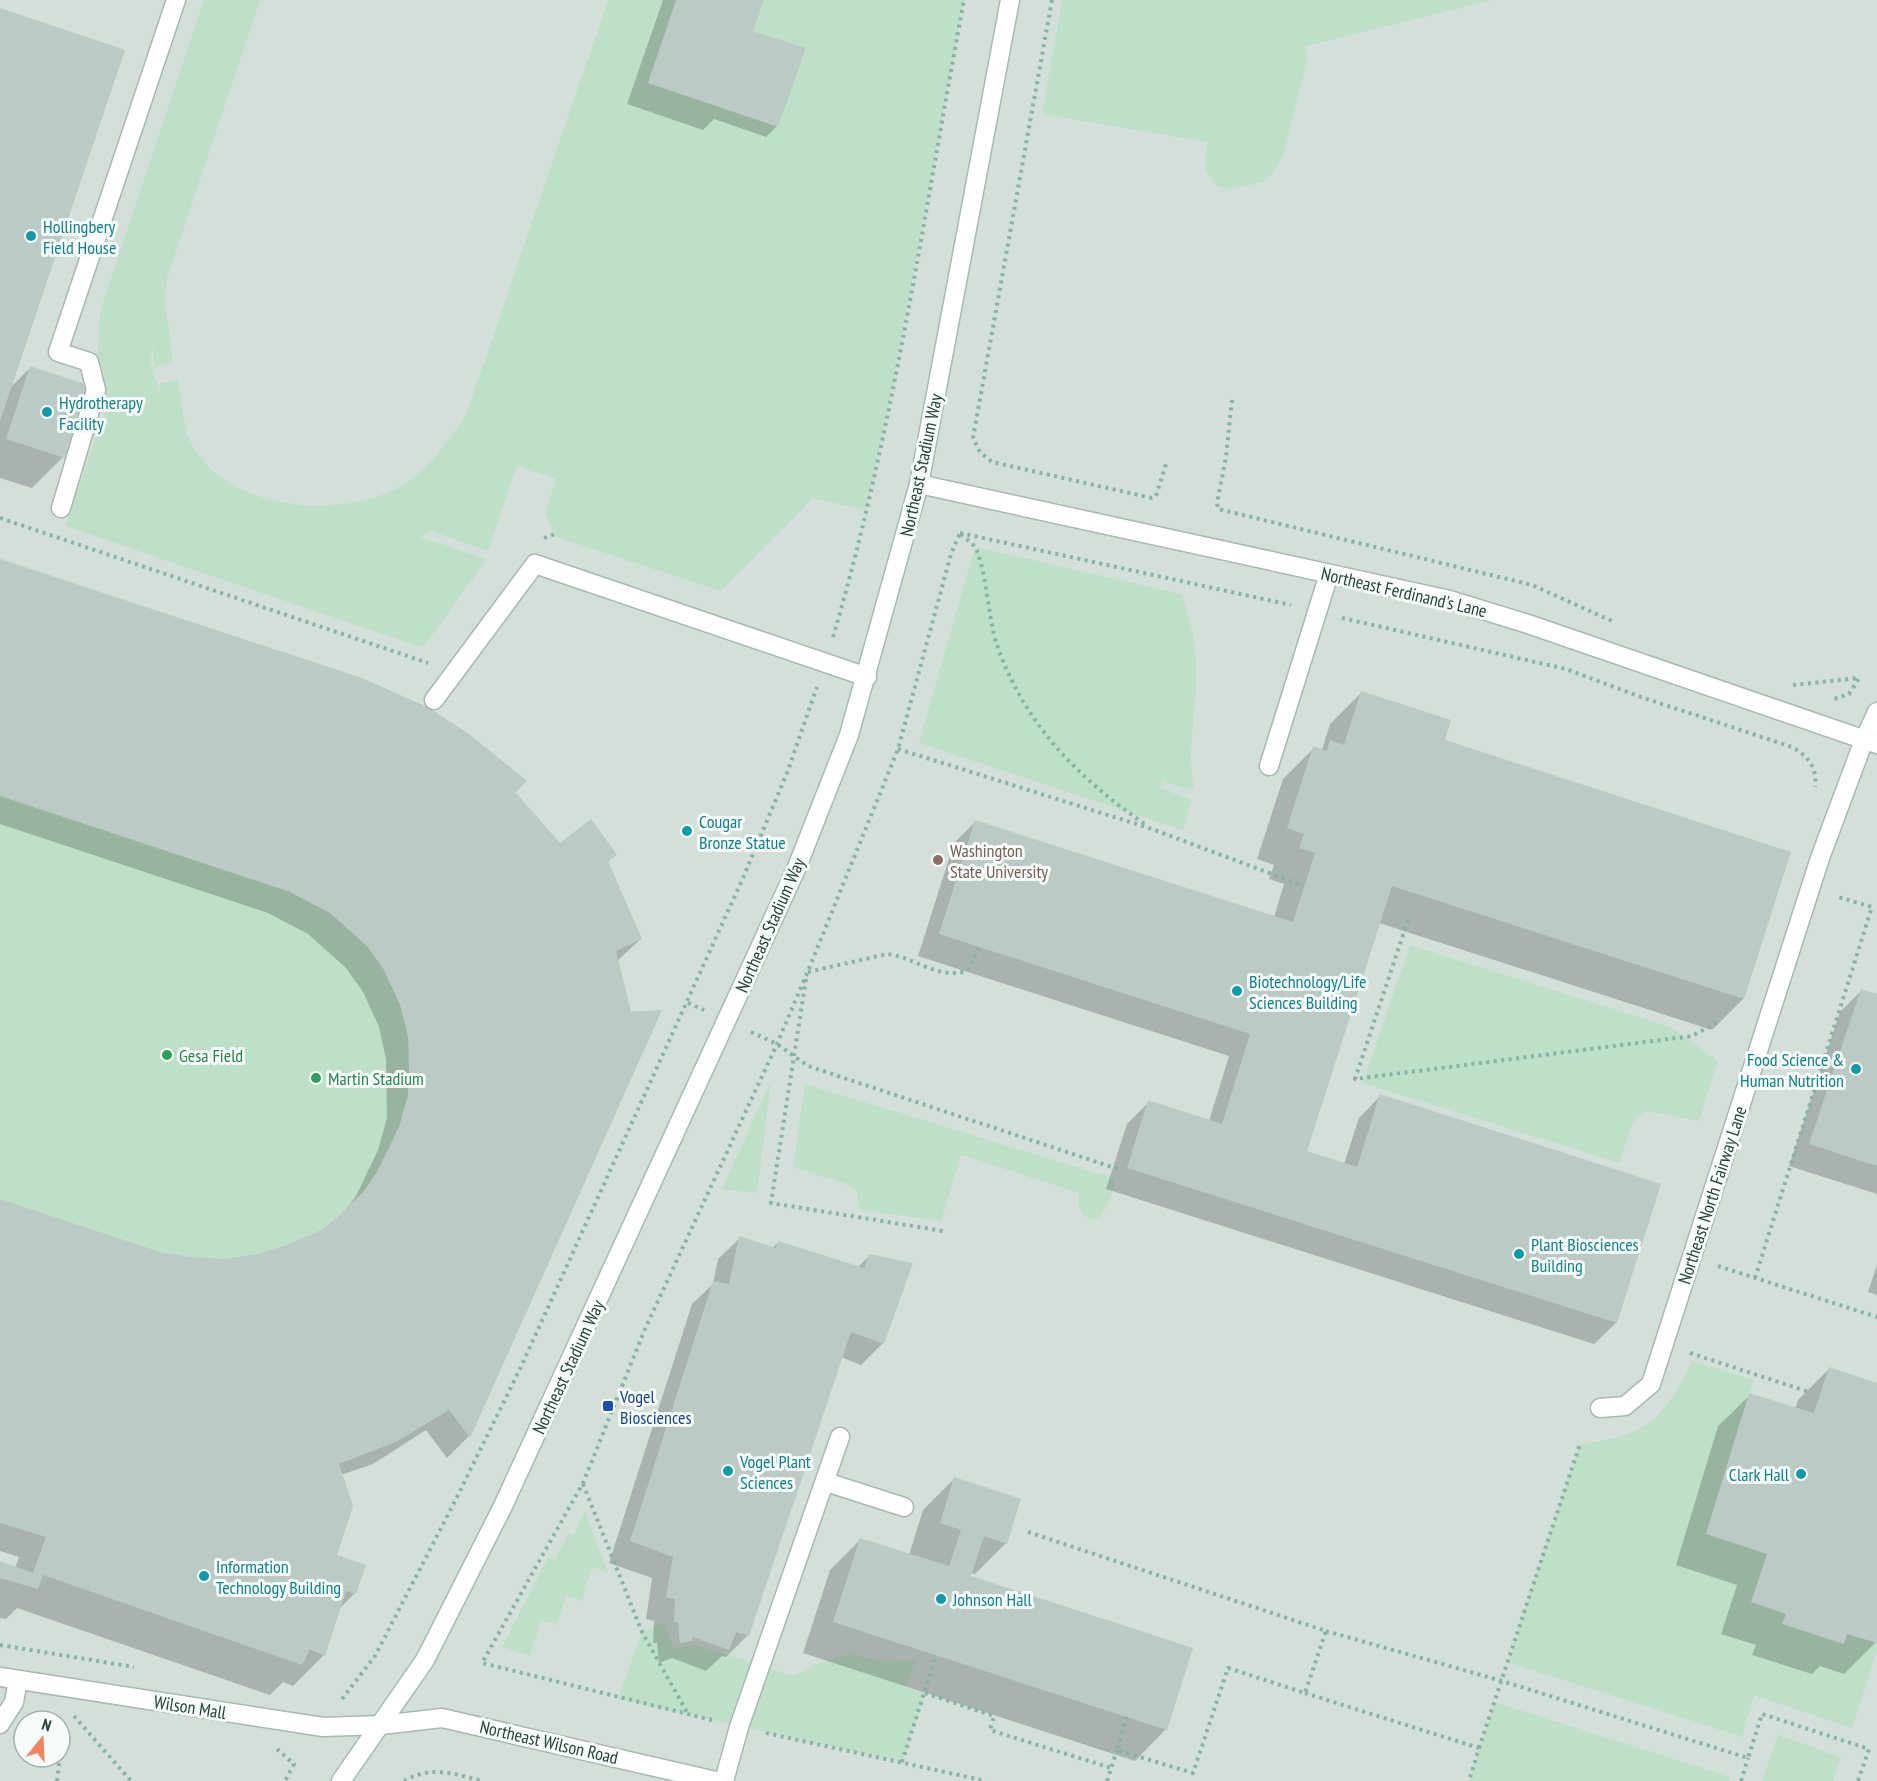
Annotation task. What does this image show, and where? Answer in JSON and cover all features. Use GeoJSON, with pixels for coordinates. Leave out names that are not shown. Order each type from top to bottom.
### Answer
{"type":"FeatureCollection","features":[{"type":"Feature","properties":{"kind":"main road"},"geometry":{"type":"LineString","coordinates":[[61,508],[96,390],[89,362],[58,352],[176,0]]}},
{"type":"Feature","properties":{"kind":"main road","name":"Northeast Stadium Way"},"geometry":{"type":"LineString","coordinates":[[341,1781],[425,1660],[504,1506],[797,867],[849,735],[920,484],[1010,0]]}},
{"type":"Feature","properties":{"kind":"main road","name":"Northeast Ferdinand's Lane"},"geometry":{"type":"LineString","coordinates":[[920,484],[1450,600],[1519,621],[1870,742]]}},
{"type":"Feature","properties":{"kind":"main road"},"geometry":{"type":"LineString","coordinates":[[434,700],[535,564],[867,677]]}},
{"type":"Feature","properties":{"kind":"main road"},"geometry":{"type":"LineString","coordinates":[[1269,766],[1329,574]]}},
{"type":"Feature","properties":{"kind":"main road","name":"Northeast North Fairway Lane"},"geometry":{"type":"LineString","coordinates":[[1600,1408],[1625,1406],[1651,1384],[1820,858],[1870,742],[1877,712]]}},
{"type":"Feature","properties":{"kind":"main road"},"geometry":{"type":"LineString","coordinates":[[724,1781],[739,1727],[840,1437]]}},
{"type":"Feature","properties":{"kind":"main road"},"geometry":{"type":"LineString","coordinates":[[826,1482],[904,1507]]}},
{"type":"Feature","properties":{"kind":"main road"},"geometry":{"type":"LineString","coordinates":[[0,1724],[14,1702],[9,1679]]}},
{"type":"Feature","properties":{"kind":"main road","name":"Wilson Mall"},"geometry":{"type":"LineString","coordinates":[[9,1679],[323,1727],[381,1725]]}},
{"type":"Feature","properties":{"kind":"main road","name":"Northeast Wilson Road"},"geometry":{"type":"LineString","coordinates":[[381,1725],[441,1718],[716,1781]]}},
{"type":"Feature","properties":{"kind":"path"},"geometry":{"type":"LineString","coordinates":[[332,1700],[340,1701],[375,1656],[456,1502],[688,1003],[787,774],[825,663],[853,566],[888,410],[964,0]]}},
{"type":"Feature","properties":{"kind":"path"},"geometry":{"type":"LineString","coordinates":[[1052,0],[973,438],[980,452],[992,462],[1152,498],[1156,496],[1166,464]]}},
{"type":"Feature","properties":{"kind":"path"},"geometry":{"type":"LineString","coordinates":[[1232,400],[1226,457],[1216,503],[1218,509],[1532,585],[1616,623]]}},
{"type":"Feature","properties":{"kind":"path"},"geometry":{"type":"LineString","coordinates":[[0,518],[433,664]]}},
{"type":"Feature","properties":{"kind":"path"},"geometry":{"type":"LineString","coordinates":[[960,533],[1317,610],[1566,669],[1641,697],[1792,747],[1811,761],[1816,773],[1812,797]]}},
{"type":"Feature","properties":{"kind":"path"},"geometry":{"type":"LineString","coordinates":[[960,533],[951,554],[898,749],[777,1044],[645,1329],[583,1483],[482,1663],[739,1727],[986,1781]]}},
{"type":"Feature","properties":{"kind":"path"},"geometry":{"type":"LineString","coordinates":[[960,533],[975,547],[997,644],[1008,673],[1034,718],[1073,768],[1114,803],[1149,828]]}},
{"type":"Feature","properties":{"kind":"path"},"geometry":{"type":"LineString","coordinates":[[535,540],[555,534]]}},
{"type":"Feature","properties":{"kind":"path"},"geometry":{"type":"LineString","coordinates":[[1798,689],[1788,686],[1859,678],[1849,694],[1834,699],[1827,698]]}},
{"type":"Feature","properties":{"kind":"path"},"geometry":{"type":"LineString","coordinates":[[898,749],[1149,828],[1304,886]]}},
{"type":"Feature","properties":{"kind":"path"},"geometry":{"type":"LineString","coordinates":[[1755,1278],[1874,907],[1838,897]]}},
{"type":"Feature","properties":{"kind":"path"},"geometry":{"type":"LineString","coordinates":[[1408,920],[1355,1079],[1692,1036],[1720,1022]]}},
{"type":"Feature","properties":{"kind":"path"},"geometry":{"type":"LineString","coordinates":[[808,970],[835,967],[887,954],[900,955],[942,973],[955,975],[967,971],[980,948]]}},
{"type":"Feature","properties":{"kind":"path"},"geometry":{"type":"LineString","coordinates":[[808,970],[771,1203],[943,1231]]}},
{"type":"Feature","properties":{"kind":"path"},"geometry":{"type":"LineString","coordinates":[[688,1003],[777,1044],[808,1066],[1121,1170]]}},
{"type":"Feature","properties":{"kind":"path"},"geometry":{"type":"LineString","coordinates":[[1718,1266],[1877,1317]]}},
{"type":"Feature","properties":{"kind":"path"},"geometry":{"type":"LineString","coordinates":[[1693,1344],[1690,1353],[1809,1392]]}},
{"type":"Feature","properties":{"kind":"path"},"geometry":{"type":"LineString","coordinates":[[1469,1781],[1580,1444]]}},
{"type":"Feature","properties":{"kind":"path"},"geometry":{"type":"LineString","coordinates":[[583,1483],[642,1632],[688,1715]]}},
{"type":"Feature","properties":{"kind":"path"},"geometry":{"type":"LineString","coordinates":[[1028,1532],[1326,1631],[1502,1681],[1748,1758]]}},
{"type":"Feature","properties":{"kind":"path"},"geometry":{"type":"LineString","coordinates":[[1305,1693],[1326,1631]]}},
{"type":"Feature","properties":{"kind":"path"},"geometry":{"type":"LineString","coordinates":[[0,1645],[140,1668]]}},
{"type":"Feature","properties":{"kind":"path"},"geometry":{"type":"LineString","coordinates":[[902,1762],[936,1656]]}},
{"type":"Feature","properties":{"kind":"path"},"geometry":{"type":"LineString","coordinates":[[1117,1750],[1193,1773],[1228,1668],[1479,1748]]}},
{"type":"Feature","properties":{"kind":"path"},"geometry":{"type":"LineString","coordinates":[[925,1693],[994,1716],[990,1730],[1110,1768]]}},
{"type":"Feature","properties":{"kind":"path"},"geometry":{"type":"LineString","coordinates":[[72,1712],[131,1781]]}},
{"type":"Feature","properties":{"kind":"path"},"geometry":{"type":"LineString","coordinates":[[1741,1781],[1762,1714],[1869,1749],[1858,1781]]}},
{"type":"Feature","properties":{"kind":"path"},"geometry":{"type":"LineString","coordinates":[[1107,1781],[1126,1717]]}},
{"type":"Feature","properties":{"kind":"path"},"geometry":{"type":"LineString","coordinates":[[285,1781],[294,1764]]}},
{"type":"Feature","properties":{"kind":"path"},"geometry":{"type":"LineString","coordinates":[[404,1781],[413,1776],[439,1770],[482,1781]]}},
{"type":"Feature","properties":{"kind":"shaded area","name":"Washington State University"},"geometry":{"type":"Polygon","coordinates":[[[0,0],[1877,0],[1877,1781],[0,1781],[0,0]]]}},
{"type":"Feature","properties":{"kind":"green space"},"geometry":{"type":"Polygon","coordinates":[[[204,0],[260,0],[167,278],[165,301],[173,362],[155,367],[152,344],[151,363],[161,399],[159,384],[178,380],[188,436],[207,465],[228,482],[253,494],[281,502],[310,505],[366,500],[403,485],[433,459],[465,418],[608,0],[676,0],[648,83],[778,127],[806,48],[753,31],[764,0],[964,0],[888,410],[866,510],[813,498],[721,591],[556,537],[545,514],[556,479],[517,466],[488,551],[431,531],[420,537],[487,559],[423,648],[65,526],[105,412],[98,360],[101,309],[204,0]]]}},
{"type":"Feature","properties":{"kind":"green space"},"geometry":{"type":"Polygon","coordinates":[[[1062,0],[1493,0],[1306,46],[1307,63],[1283,156],[1273,173],[1264,182],[1231,189],[1218,187],[1205,171],[1207,142],[1042,114],[1062,0]]]}},
{"type":"Feature","properties":{"kind":"green space"},"geometry":{"type":"Polygon","coordinates":[[[975,547],[1181,594],[1192,628],[1196,661],[1191,748],[1194,786],[1189,790],[1163,781],[1160,788],[1192,800],[1183,830],[919,743],[975,547]]]}},
{"type":"Feature","properties":{"kind":"green space","name":"Martin Stadium"},"geometry":{"type":"Polygon","coordinates":[[[0,559],[427,707],[469,734],[527,781],[516,793],[560,843],[591,819],[617,855],[608,862],[642,939],[616,951],[631,1012],[662,1010],[470,1438],[448,1410],[396,1442],[339,1464],[353,1506],[61,1489],[46,1537],[0,1523],[0,559]]]}},
{"type":"Feature","properties":{"kind":"green space"},"geometry":{"type":"Polygon","coordinates":[[[1410,945],[1671,1027],[1718,1061],[1699,1121],[1645,1111],[1633,1122],[1619,1163],[1363,1083],[1410,945]]]}},
{"type":"Feature","properties":{"kind":"green space"},"geometry":{"type":"Polygon","coordinates":[[[771,1081],[757,1193],[722,1189],[771,1081]]]}},
{"type":"Feature","properties":{"kind":"green space"},"geometry":{"type":"Polygon","coordinates":[[[805,1084],[1116,1179],[1109,1203],[1103,1213],[1093,1220],[1080,1210],[1079,1193],[961,1155],[941,1221],[860,1210],[857,1192],[846,1184],[793,1167],[805,1084]]]}},
{"type":"Feature","properties":{"kind":"green space"},"geometry":{"type":"Polygon","coordinates":[[[1692,1361],[1754,1380],[1706,1534],[1767,1554],[1751,1602],[1786,1614],[1782,1623],[1844,1644],[1847,1634],[1877,1643],[1877,1651],[1852,1728],[1754,1695],[1742,1737],[1507,1662],[1580,1444],[1621,1436],[1637,1430],[1650,1421],[1672,1397],[1692,1361]]]}},
{"type":"Feature","properties":{"kind":"green space"},"geometry":{"type":"Polygon","coordinates":[[[585,1511],[608,1572],[592,1567],[582,1601],[566,1596],[557,1625],[541,1621],[530,1656],[502,1647],[548,1557],[555,1560],[568,1533],[574,1535],[585,1511]]]}},
{"type":"Feature","properties":{"kind":"green space"},"geometry":{"type":"Polygon","coordinates":[[[664,1622],[673,1648],[696,1645],[794,1676],[813,1665],[851,1654],[884,1661],[916,1660],[906,1688],[925,1693],[902,1762],[618,1699],[642,1632],[664,1622]]]}},
{"type":"Feature","properties":{"kind":"green space"},"geometry":{"type":"Polygon","coordinates":[[[1495,1702],[1730,1777],[1729,1781],[1469,1781],[1495,1702]]]}},
{"type":"Feature","properties":{"kind":"green space"},"geometry":{"type":"Polygon","coordinates":[[[1778,1735],[1841,1757],[1833,1781],[1762,1781],[1778,1735]]]}},
{"type":"Feature","properties":{"kind":"building"},"geometry":{"type":"Polygon","coordinates":[[[676,0],[764,0],[753,31],[806,48],[778,127],[648,83],[676,0]]]}},
{"type":"Feature","properties":{"kind":"building","name":"Hollingbery Field House"},"geometry":{"type":"Polygon","coordinates":[[[0,8],[125,50],[0,421],[0,8]]]}},
{"type":"Feature","properties":{"kind":"building","name":"Hydrotherapy Facility"},"geometry":{"type":"Polygon","coordinates":[[[30,366],[88,385],[65,458],[6,439],[30,366]]]}},
{"type":"Feature","properties":{"kind":"building","name":"Martin Stadium"},"geometry":{"type":"Polygon","coordinates":[[[0,559],[362,678],[427,707],[469,734],[527,781],[515,792],[560,843],[591,819],[617,855],[608,861],[642,939],[616,951],[631,1012],[662,1010],[470,1438],[449,1410],[396,1442],[339,1464],[353,1506],[337,1555],[366,1565],[356,1594],[346,1591],[325,1656],[310,1649],[302,1665],[43,1575],[38,1589],[0,1578],[0,1561],[33,1573],[46,1537],[0,1523],[0,1199],[160,1252],[189,1257],[224,1259],[258,1254],[287,1245],[321,1230],[364,1191],[377,1172],[399,1127],[408,1095],[409,1069],[408,1036],[400,1005],[384,970],[367,946],[330,913],[290,892],[0,796],[0,559]]]}},
{"type":"Feature","properties":{"kind":"building"},"geometry":{"type":"Polygon","coordinates":[[[1361,691],[1451,720],[1445,740],[1791,852],[1744,999],[1392,886],[1307,1151],[1357,1167],[1380,1094],[1661,1184],[1617,1323],[1127,1168],[1148,1100],[1222,1124],[1250,1034],[939,934],[975,820],[1293,922],[1315,853],[1299,848],[1304,834],[1287,828],[1313,746],[1327,751],[1330,740],[1344,745],[1361,691]]]}},
{"type":"Feature","properties":{"kind":"building","name":"Food Science & Human Nutrition"},"geometry":{"type":"Polygon","coordinates":[[[1861,989],[1877,994],[1877,1166],[1809,1144],[1861,989]]]}},
{"type":"Feature","properties":{"kind":"building","name":"Vogel Plant Sciences"},"geometry":{"type":"Polygon","coordinates":[[[739,1236],[776,1248],[778,1241],[864,1268],[869,1254],[913,1263],[884,1344],[851,1332],[749,1636],[736,1632],[729,1650],[693,1637],[692,1641],[680,1643],[678,1622],[674,1622],[675,1599],[666,1597],[673,1557],[630,1541],[713,1281],[729,1284],[739,1236]]]}},
{"type":"Feature","properties":{"kind":"building","name":"Clark Hall"},"geometry":{"type":"Polygon","coordinates":[[[1829,1367],[1877,1383],[1877,1643],[1847,1634],[1844,1644],[1782,1624],[1786,1614],[1751,1602],[1767,1554],[1706,1534],[1749,1393],[1814,1413],[1829,1367]]]}},
{"type":"Feature","properties":{"kind":"building","name":"Johnson Hall"},"geometry":{"type":"Polygon","coordinates":[[[954,1477],[1021,1499],[1007,1544],[984,1536],[971,1576],[1193,1648],[1167,1730],[833,1622],[860,1538],[949,1566],[961,1530],[940,1523],[954,1477]]]}},
{"type":"Feature","properties":{"kind":"place","name":"Hollingbery Field House"},"geometry":{"type":"Point","coordinates":[31,236]}},
{"type":"Feature","properties":{"kind":"place","name":"Hydrotherapy Facility"},"geometry":{"type":"Point","coordinates":[47,412]}},
{"type":"Feature","properties":{"kind":"place","name":"Cougar Bronze Statue"},"geometry":{"type":"Point","coordinates":[687,831]}},
{"type":"Feature","properties":{"kind":"place","name":"Washington State University"},"geometry":{"type":"Point","coordinates":[938,860]}},
{"type":"Feature","properties":{"kind":"place","name":"Biotechnology/Life Sciences Building"},"geometry":{"type":"Point","coordinates":[1237,991]}},
{"type":"Feature","properties":{"kind":"place","name":"Gesa Field"},"geometry":{"type":"Point","coordinates":[167,1055]}},
{"type":"Feature","properties":{"kind":"place","name":"Food Science & Human Nutrition"},"geometry":{"type":"Point","coordinates":[1856,1069]}},
{"type":"Feature","properties":{"kind":"place","name":"Martin Stadium"},"geometry":{"type":"Point","coordinates":[316,1078]}},
{"type":"Feature","properties":{"kind":"place","name":"Plant Biosciences Building"},"geometry":{"type":"Point","coordinates":[1519,1254]}},
{"type":"Feature","properties":{"kind":"place","name":"Vogel Biosciences"},"geometry":{"type":"Point","coordinates":[608,1406]}},
{"type":"Feature","properties":{"kind":"place","name":"Vogel Plant Sciences"},"geometry":{"type":"Point","coordinates":[728,1471]}},
{"type":"Feature","properties":{"kind":"place","name":"Clark Hall"},"geometry":{"type":"Point","coordinates":[1801,1474]}},
{"type":"Feature","properties":{"kind":"place","name":"Information Technology Building"},"geometry":{"type":"Point","coordinates":[204,1576]}},
{"type":"Feature","properties":{"kind":"place","name":"Johnson Hall"},"geometry":{"type":"Point","coordinates":[941,1599]}}]}
